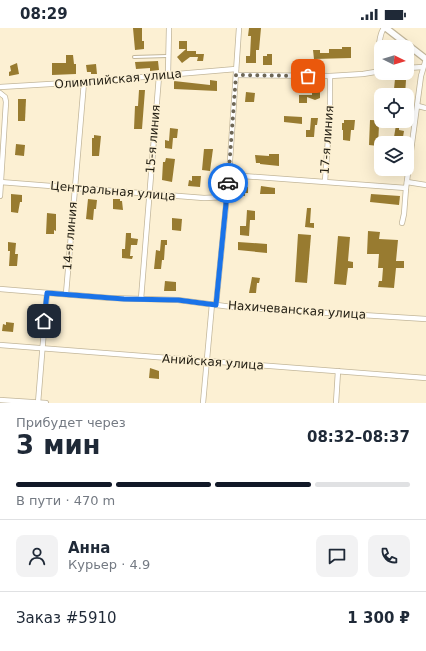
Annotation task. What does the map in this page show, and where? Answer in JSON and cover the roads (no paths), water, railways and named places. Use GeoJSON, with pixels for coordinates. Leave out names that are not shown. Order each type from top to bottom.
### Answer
{"type":"FeatureCollection","features":[{"type":"Feature","properties":{"kind":"street"},"geometry":{"type":"LineString","coordinates":[[168,74],[169,28]]}},
{"type":"Feature","properties":{"kind":"street"},"geometry":{"type":"LineString","coordinates":[[203,403],[206,362],[229,175],[239,28]]}},
{"type":"Feature","properties":{"kind":"street"},"geometry":{"type":"LineString","coordinates":[[380,40],[381,31],[384,28],[426,59],[423,67],[402,224]]}},
{"type":"Feature","properties":{"kind":"street"},"geometry":{"type":"LineString","coordinates":[[414,68],[423,67]]}},
{"type":"Feature","properties":{"kind":"street","name":"Олимпийская улица"},"geometry":{"type":"LineString","coordinates":[[0,87],[84,82],[236,69]]}},
{"type":"Feature","properties":{"kind":"street"},"geometry":{"type":"LineString","coordinates":[[236,75],[330,76],[374,72]]}},
{"type":"Feature","properties":{"kind":"street","name":"15-я линия"},"geometry":{"type":"LineString","coordinates":[[141,299],[158,76]]}},
{"type":"Feature","properties":{"kind":"street","name":"17-я линия"},"geometry":{"type":"LineString","coordinates":[[325,181],[330,112],[330,76]]}},
{"type":"Feature","properties":{"kind":"street","name":"14-я линия"},"geometry":{"type":"LineString","coordinates":[[66,294],[84,82]]}},
{"type":"Feature","properties":{"kind":"street"},"geometry":{"type":"LineString","coordinates":[[0,93],[5,98],[6,102],[0,196]]}},
{"type":"Feature","properties":{"kind":"street"},"geometry":{"type":"LineString","coordinates":[[418,106],[426,108]]}},
{"type":"Feature","properties":{"kind":"street"},"geometry":{"type":"LineString","coordinates":[[229,175],[406,188]]}},
{"type":"Feature","properties":{"kind":"street","name":"Центральная улица"},"geometry":{"type":"LineString","coordinates":[[1,182],[204,198],[226,197]]}},
{"type":"Feature","properties":{"kind":"street"},"geometry":{"type":"LineString","coordinates":[[407,182],[426,185]]}},
{"type":"Feature","properties":{"kind":"street","name":"Нахичеванская улица"},"geometry":{"type":"LineString","coordinates":[[0,289],[124,299],[178,300],[214,304],[426,319]]}},
{"type":"Feature","properties":{"kind":"street"},"geometry":{"type":"LineString","coordinates":[[38,403],[47,293]]}},
{"type":"Feature","properties":{"kind":"street","name":"Анийская улица"},"geometry":{"type":"LineString","coordinates":[[0,345],[426,378]]}},
{"type":"Feature","properties":{"kind":"street"},"geometry":{"type":"LineString","coordinates":[[336,403],[338,371]]}},
{"type":"Feature","properties":{"kind":"street"},"geometry":{"type":"LineString","coordinates":[[0,400],[46,403]]}},
{"type":"Feature","properties":{"kind":"lane"},"geometry":{"type":"LineString","coordinates":[[134,57],[169,56]]}}]}
